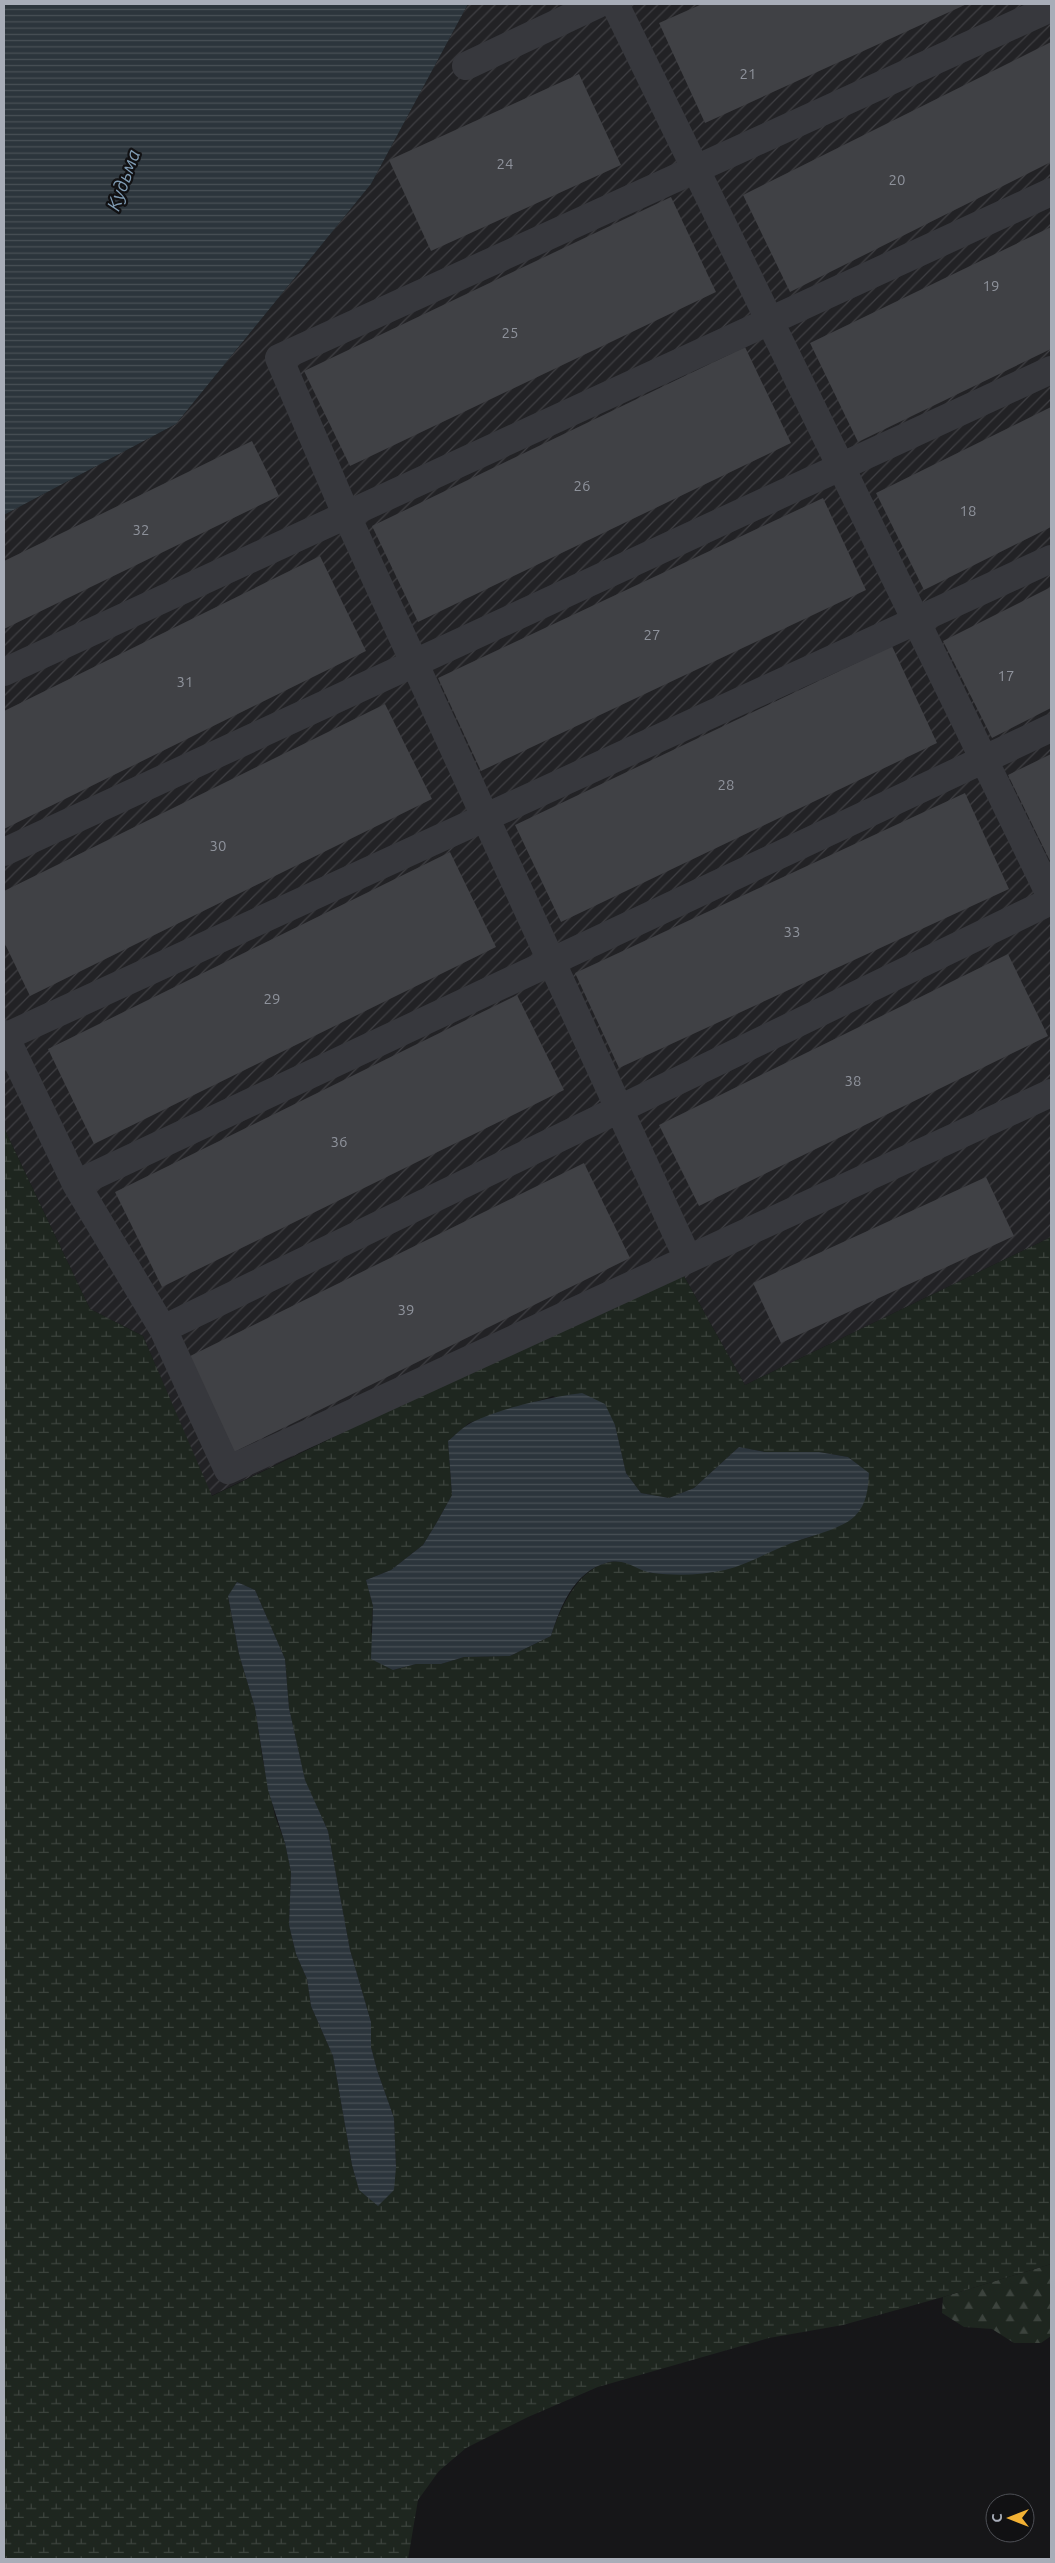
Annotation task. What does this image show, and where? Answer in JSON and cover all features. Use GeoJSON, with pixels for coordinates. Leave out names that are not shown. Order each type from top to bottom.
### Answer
{"type":"FeatureCollection","features":[{"type":"Feature","properties":{"kind":"lane"},"geometry":{"type":"LineString","coordinates":[[466,66],[598,4]]}},
{"type":"Feature","properties":{"kind":"lane"},"geometry":{"type":"LineString","coordinates":[[615,4],[1051,897]]}},
{"type":"Feature","properties":{"kind":"lane"},"geometry":{"type":"LineString","coordinates":[[688,1259],[622,1110],[346,514],[279,358],[1051,8]]}},
{"type":"Feature","properties":{"kind":"lane"},"geometry":{"type":"LineString","coordinates":[[4,672],[1051,192]]}},
{"type":"Feature","properties":{"kind":"lane"},"geometry":{"type":"LineString","coordinates":[[4,852],[1051,370]]}},
{"type":"Feature","properties":{"kind":"lane"},"geometry":{"type":"LineString","coordinates":[[1051,559],[5,1035],[76,1184],[163,1329],[228,1470],[1051,1093]]}},
{"type":"Feature","properties":{"kind":"lane"},"geometry":{"type":"LineString","coordinates":[[76,1184],[1051,728]]}},
{"type":"Feature","properties":{"kind":"lane"},"geometry":{"type":"LineString","coordinates":[[163,1329],[622,1110],[1051,901]]}},
{"type":"Feature","properties":{"kind":"shaded area"},"geometry":{"type":"Polygon","coordinates":[[[468,4],[1051,4],[1051,1237],[745,1385],[680,1269],[211,1496],[143,1336],[90,1309],[4,1128],[4,515],[176,424],[371,184],[468,4]]]}},
{"type":"Feature","properties":{"kind":"green space"},"geometry":{"type":"Polygon","coordinates":[[[4,1128],[90,1309],[143,1336],[212,1496],[680,1269],[745,1385],[1051,1237],[1051,2264],[843,2325],[769,2338],[598,2387],[528,2417],[466,2448],[439,2471],[418,2500],[408,2559],[4,2559],[4,1128]],[[553,1396],[469,1423],[448,1441],[452,1495],[437,1522],[423,1545],[391,1570],[366,1580],[373,1606],[371,1632],[393,1670],[416,1664],[441,1664],[464,1657],[510,1656],[551,1636],[569,1595],[578,1582],[589,1572],[601,1565],[615,1561],[631,1563],[651,1573],[791,1543],[813,1536],[869,1474],[848,1457],[819,1452],[765,1452],[739,1447],[694,1488],[669,1498],[641,1493],[626,1473],[615,1425],[553,1396]],[[237,1582],[228,1597],[239,1654],[255,1708],[263,1761],[275,1816],[285,1843],[291,1872],[289,1925],[296,1954],[307,1979],[311,2006],[333,2056],[352,2165],[359,2190],[396,2167],[394,2118],[371,2047],[371,2022],[350,1950],[328,1831],[305,1781],[289,1708],[285,1659],[255,1590],[237,1582]]]}},
{"type":"Feature","properties":{"kind":"green space"},"geometry":{"type":"Polygon","coordinates":[[[1051,2264],[1051,2336],[1041,2343],[1014,2343],[992,2329],[964,2327],[942,2313],[943,2297],[1051,2264]]]}},
{"type":"Feature","properties":{"kind":"water","name":"Кудьма"},"geometry":{"type":"Polygon","coordinates":[[[4,4],[468,4],[371,184],[176,424],[4,515],[4,4]]]}},
{"type":"Feature","properties":{"kind":"water"},"geometry":{"type":"Polygon","coordinates":[[[582,1393],[605,1404],[615,1425],[626,1473],[641,1493],[669,1498],[694,1488],[739,1447],[765,1452],[819,1452],[848,1457],[869,1473],[864,1501],[855,1516],[841,1525],[789,1544],[749,1562],[717,1572],[680,1575],[662,1574],[647,1572],[626,1563],[606,1563],[585,1574],[577,1582],[564,1603],[551,1636],[510,1656],[464,1657],[441,1664],[416,1664],[393,1670],[371,1659],[373,1606],[366,1580],[391,1570],[423,1545],[437,1522],[452,1495],[448,1441],[469,1424],[493,1414],[540,1400],[582,1393]]]}},
{"type":"Feature","properties":{"kind":"water"},"geometry":{"type":"Polygon","coordinates":[[[237,1582],[255,1590],[285,1659],[289,1708],[305,1780],[328,1831],[350,1950],[371,2022],[371,2047],[394,2118],[396,2167],[394,2190],[378,2206],[359,2190],[352,2165],[333,2056],[311,2006],[307,1979],[296,1954],[289,1925],[291,1872],[285,1843],[268,1790],[255,1708],[239,1654],[228,1596],[237,1582]]]}},
{"type":"Feature","properties":{"kind":"building"},"geometry":{"type":"Polygon","coordinates":[[[702,4],[967,4],[705,123],[659,23],[702,4]]]}},
{"type":"Feature","properties":{"kind":"building"},"geometry":{"type":"Polygon","coordinates":[[[1051,42],[1051,162],[790,292],[743,195],[1051,42]]]}},
{"type":"Feature","properties":{"kind":"building"},"geometry":{"type":"Polygon","coordinates":[[[579,74],[621,165],[431,251],[389,160],[579,74]]]}},
{"type":"Feature","properties":{"kind":"building"},"geometry":{"type":"Polygon","coordinates":[[[671,197],[716,292],[350,466],[304,371],[671,197]]]}},
{"type":"Feature","properties":{"kind":"building"},"geometry":{"type":"Polygon","coordinates":[[[1051,227],[1051,349],[858,442],[810,343],[1051,227]]]}},
{"type":"Feature","properties":{"kind":"building"},"geometry":{"type":"Polygon","coordinates":[[[745,347],[791,443],[418,622],[372,526],[745,347]]]}},
{"type":"Feature","properties":{"kind":"building"},"geometry":{"type":"Polygon","coordinates":[[[1051,407],[1051,527],[924,590],[876,493],[1051,407]]]}},
{"type":"Feature","properties":{"kind":"building"},"geometry":{"type":"Polygon","coordinates":[[[252,441],[279,496],[4,629],[4,561],[252,441]]]}},
{"type":"Feature","properties":{"kind":"building"},"geometry":{"type":"Polygon","coordinates":[[[823,498],[866,590],[481,771],[438,678],[823,498]]]}},
{"type":"Feature","properties":{"kind":"building"},"geometry":{"type":"Polygon","coordinates":[[[320,556],[366,651],[4,829],[4,711],[320,556]]]}},
{"type":"Feature","properties":{"kind":"building"},"geometry":{"type":"Polygon","coordinates":[[[1051,587],[1051,708],[992,738],[943,641],[1051,587]]]}},
{"type":"Feature","properties":{"kind":"building"},"geometry":{"type":"Polygon","coordinates":[[[892,646],[937,743],[561,922],[515,825],[892,646]]]}},
{"type":"Feature","properties":{"kind":"building"},"geometry":{"type":"Polygon","coordinates":[[[385,704],[432,799],[30,996],[4,942],[4,891],[385,704]]]}},
{"type":"Feature","properties":{"kind":"building"},"geometry":{"type":"Polygon","coordinates":[[[1051,754],[1051,863],[1008,775],[1051,754]]]}},
{"type":"Feature","properties":{"kind":"building"},"geometry":{"type":"Polygon","coordinates":[[[965,793],[1009,889],[619,1068],[575,973],[965,793]]]}},
{"type":"Feature","properties":{"kind":"building"},"geometry":{"type":"Polygon","coordinates":[[[450,852],[496,947],[94,1144],[48,1049],[450,852]]]}},
{"type":"Feature","properties":{"kind":"building"},"geometry":{"type":"Polygon","coordinates":[[[1008,954],[1048,1036],[699,1206],[659,1125],[1008,954]]]}},
{"type":"Feature","properties":{"kind":"building"},"geometry":{"type":"Polygon","coordinates":[[[517,995],[564,1090],[162,1287],[115,1192],[517,995]]]}},
{"type":"Feature","properties":{"kind":"building"},"geometry":{"type":"Polygon","coordinates":[[[584,1163],[630,1258],[228,1455],[182,1360],[584,1163]]]}},
{"type":"Feature","properties":{"kind":"building"},"geometry":{"type":"Polygon","coordinates":[[[986,1177],[1014,1236],[781,1343],[753,1283],[986,1177]]]}}]}
